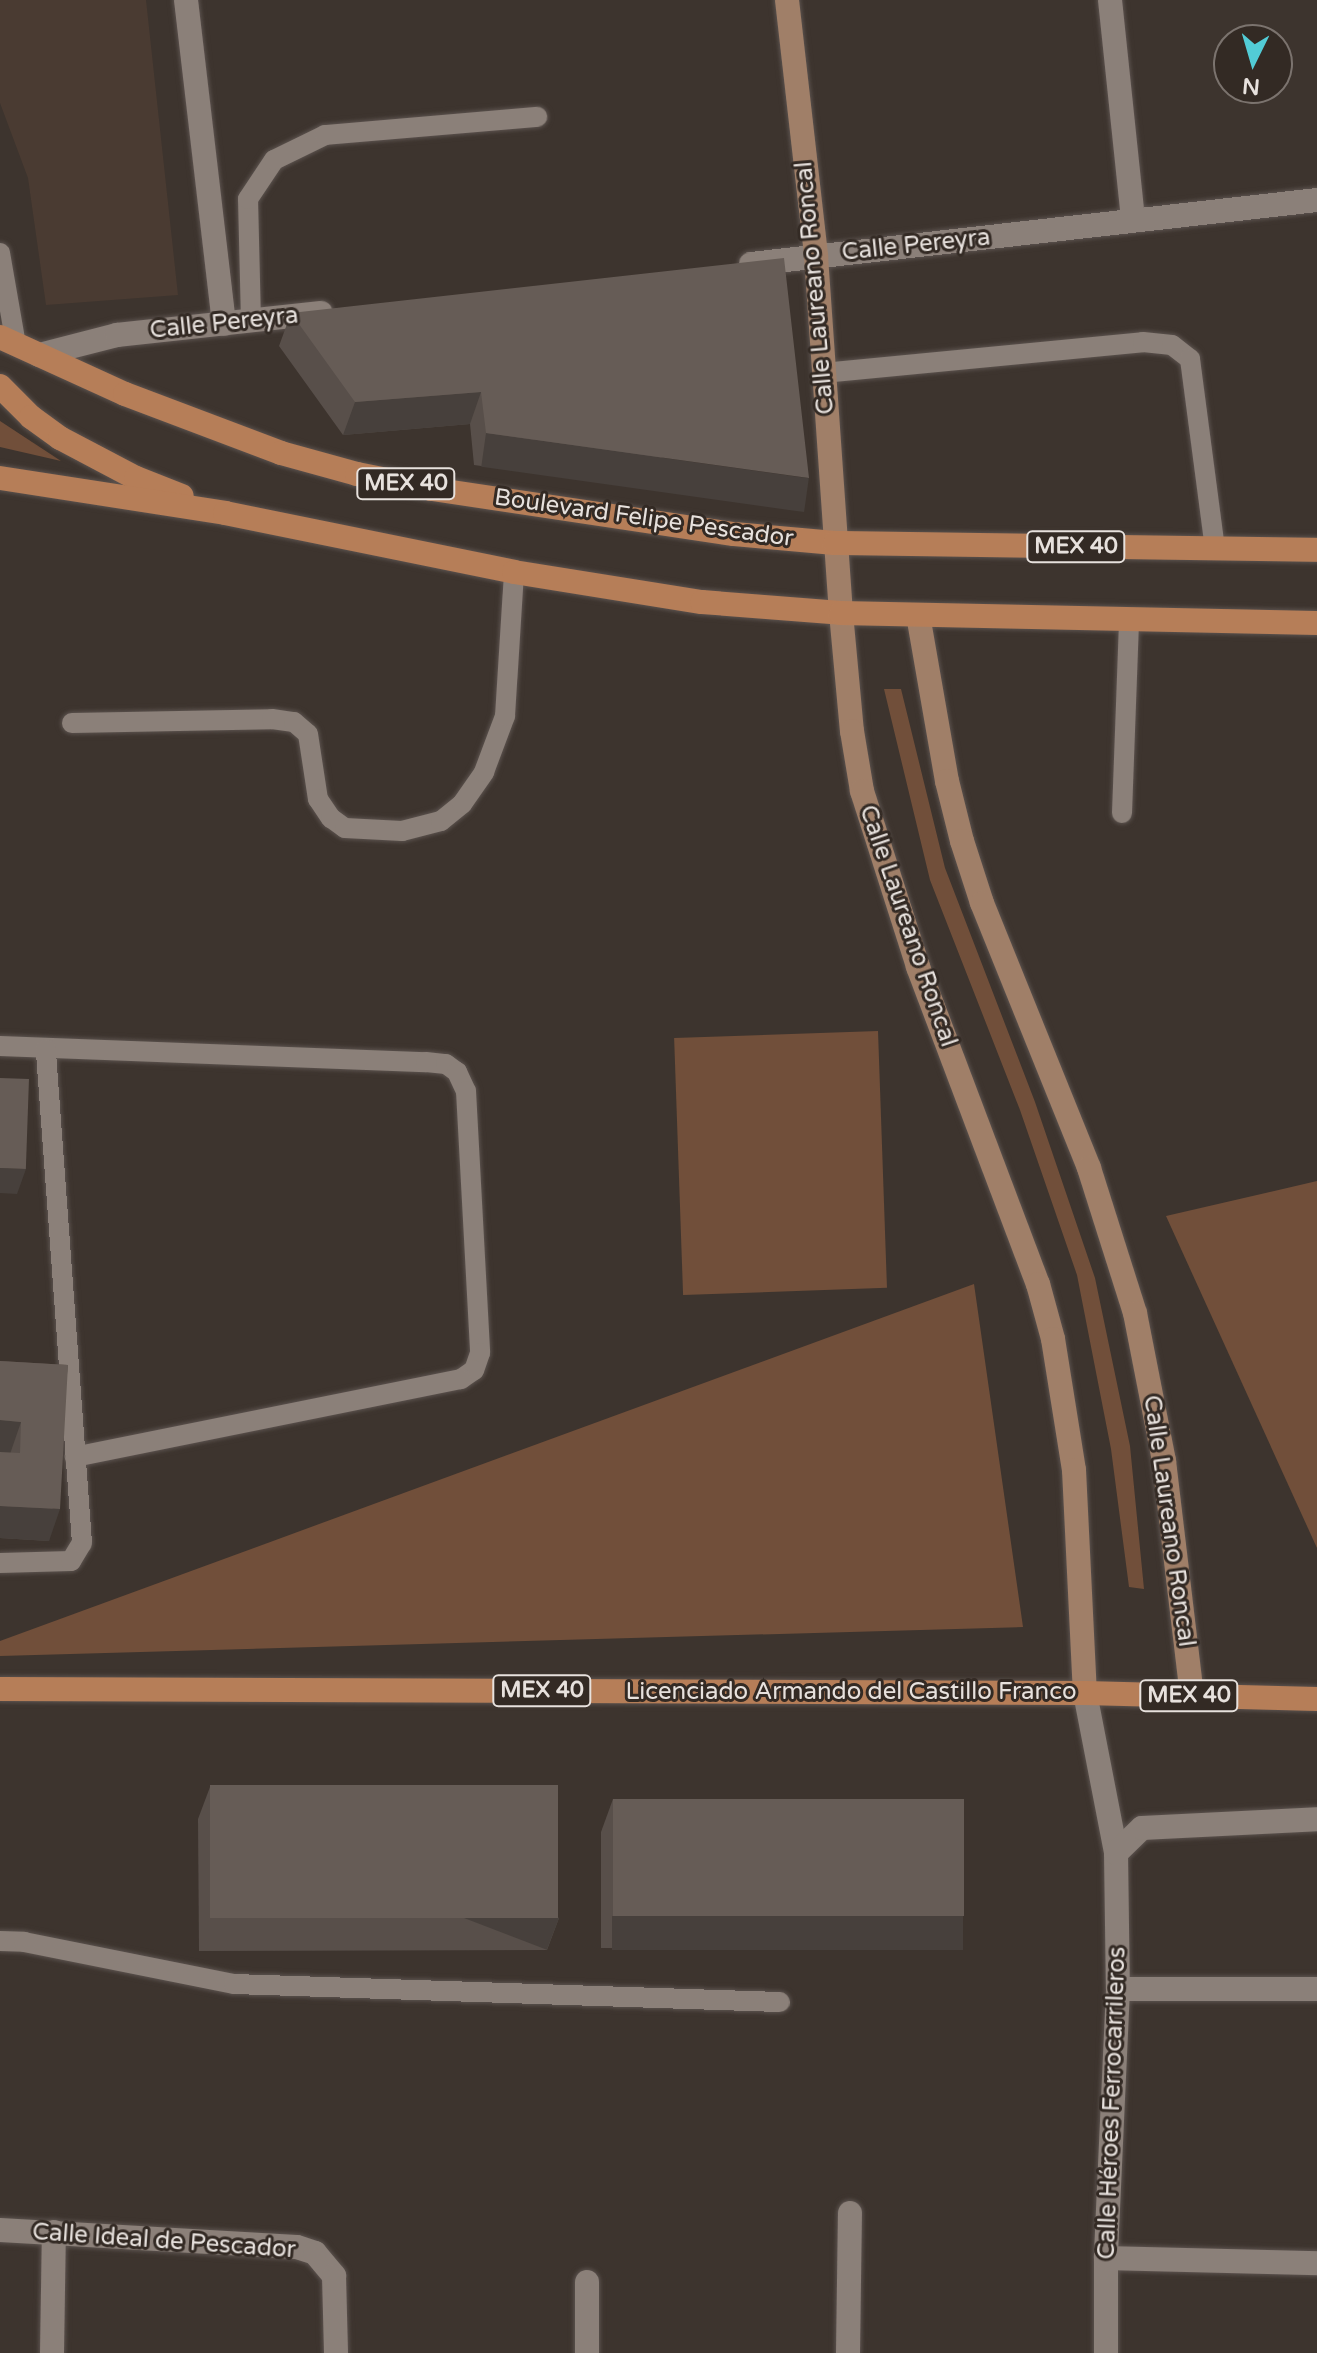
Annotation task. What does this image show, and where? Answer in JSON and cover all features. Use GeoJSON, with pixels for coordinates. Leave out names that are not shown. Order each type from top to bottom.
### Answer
{"type":"FeatureCollection","features":[{"type":"Feature","properties":{"kind":"main road","name":"Boulevard Felipe Pescador"},"geometry":{"type":"LineString","coordinates":[[8,341],[210,428],[281,453],[357,474],[734,534],[835,543],[1317,550]]}},
{"type":"Feature","properties":{"kind":"main road"},"geometry":{"type":"LineString","coordinates":[[0,386],[31,417],[92,456],[225,513]]}},
{"type":"Feature","properties":{"kind":"main road"},"geometry":{"type":"LineString","coordinates":[[0,478],[225,513],[514,572],[702,602],[841,613],[1317,623]]}},
{"type":"Feature","properties":{"kind":"main road","name":"Licenciado Armando del Castillo Franco"},"geometry":{"type":"LineString","coordinates":[[0,1689],[1085,1693],[1317,1699]]}},
{"type":"Feature","properties":{"kind":"street"},"geometry":{"type":"LineString","coordinates":[[186,0],[224,324]]}},
{"type":"Feature","properties":{"kind":"street","name":"Calle Laureano Roncal"},"geometry":{"type":"LineString","coordinates":[[787,0],[816,256],[835,543],[852,731],[875,840],[918,967],[1038,1284],[1053,1339],[1074,1470],[1085,1693]]}},
{"type":"Feature","properties":{"kind":"street"},"geometry":{"type":"LineString","coordinates":[[1110,0],[1133,220]]}},
{"type":"Feature","properties":{"kind":"street","name":"Calle Pereyra"},"geometry":{"type":"LineString","coordinates":[[722,267],[1317,200]]}},
{"type":"Feature","properties":{"kind":"street","name":"Calle Pereyra"},"geometry":{"type":"LineString","coordinates":[[39,355],[117,335],[345,310]]}},
{"type":"Feature","properties":{"kind":"street","name":"Calle Laureano Roncal"},"geometry":{"type":"LineString","coordinates":[[918,615],[947,781],[966,854],[982,903],[1089,1168],[1135,1313],[1164,1461],[1192,1696]]}},
{"type":"Feature","properties":{"kind":"street","name":"Calle Héroes Ferrocarrileros"},"geometry":{"type":"LineString","coordinates":[[1085,1693],[1116,1853],[1118,1989],[1106,2258],[1106,2353]]}},
{"type":"Feature","properties":{"kind":"street"},"geometry":{"type":"LineString","coordinates":[[1116,1853],[1142,1828],[1317,1819]]}},
{"type":"Feature","properties":{"kind":"street"},"geometry":{"type":"LineString","coordinates":[[1118,1989],[1317,1989]]}},
{"type":"Feature","properties":{"kind":"street"},"geometry":{"type":"LineString","coordinates":[[848,2353],[850,2213]]}},
{"type":"Feature","properties":{"kind":"street","name":"Calle Ideal de Pescador"},"geometry":{"type":"LineString","coordinates":[[0,2230],[297,2247],[325,2261],[334,2276],[337,2293],[336,2353]]}},
{"type":"Feature","properties":{"kind":"street"},"geometry":{"type":"LineString","coordinates":[[52,2353],[54,2232]]}},
{"type":"Feature","properties":{"kind":"street"},"geometry":{"type":"LineString","coordinates":[[1106,2258],[1317,2263]]}},
{"type":"Feature","properties":{"kind":"street"},"geometry":{"type":"LineString","coordinates":[[587,2282],[587,2353]]}},
{"type":"Feature","properties":{"kind":"lane"},"geometry":{"type":"LineString","coordinates":[[251,321],[248,199],[274,160],[325,135],[537,117]]}},
{"type":"Feature","properties":{"kind":"lane"},"geometry":{"type":"LineString","coordinates":[[0,253],[8,341]]}},
{"type":"Feature","properties":{"kind":"lane"},"geometry":{"type":"LineString","coordinates":[[823,373],[1143,342],[1172,345],[1190,359],[1215,549]]}},
{"type":"Feature","properties":{"kind":"lane"},"geometry":{"type":"LineString","coordinates":[[72,723],[272,719],[294,722],[308,734],[318,799],[331,818],[345,828],[402,831],[441,821],[462,804],[484,772],[505,716],[514,572]]}},
{"type":"Feature","properties":{"kind":"lane"},"geometry":{"type":"LineString","coordinates":[[1122,813],[1129,619]]}},
{"type":"Feature","properties":{"kind":"lane"},"geometry":{"type":"LineString","coordinates":[[0,1046],[426,1062],[446,1064],[457,1072],[466,1091],[480,1353],[474,1370],[461,1379],[75,1457]]}},
{"type":"Feature","properties":{"kind":"lane"},"geometry":{"type":"LineString","coordinates":[[0,1563],[57,1564],[71,1561],[79,1554],[82,1543],[46,1049]]}},
{"type":"Feature","properties":{"kind":"lane"},"geometry":{"type":"LineString","coordinates":[[0,1941],[24,1942],[234,1984],[780,2002]]}},
{"type":"Feature","properties":{"kind":"shaded area"},"geometry":{"type":"Polygon","coordinates":[[[0,0],[146,0],[178,295],[46,305],[28,178],[0,103],[0,0]]]}},
{"type":"Feature","properties":{"kind":"shaded area"},"geometry":{"type":"Polygon","coordinates":[[[0,421],[61,461],[0,447],[0,421]]]}},
{"type":"Feature","properties":{"kind":"shaded area"},"geometry":{"type":"Polygon","coordinates":[[[884,689],[901,689],[945,868],[1035,1102],[1095,1278],[1130,1446],[1144,1589],[1129,1587],[1111,1449],[1077,1275],[1020,1110],[930,880],[884,689]]]}},
{"type":"Feature","properties":{"kind":"shaded area"},"geometry":{"type":"Polygon","coordinates":[[[878,1031],[887,1288],[683,1295],[674,1038],[878,1031]]]}},
{"type":"Feature","properties":{"kind":"shaded area"},"geometry":{"type":"Polygon","coordinates":[[[1317,1181],[1317,1548],[1166,1216],[1317,1181]]]}},
{"type":"Feature","properties":{"kind":"shaded area"},"geometry":{"type":"Polygon","coordinates":[[[974,1284],[1023,1627],[0,1656],[0,1641],[974,1284]]]}},
{"type":"Feature","properties":{"kind":"building"},"geometry":{"type":"Polygon","coordinates":[[[784,258],[809,478],[486,433],[481,392],[355,402],[291,313],[784,258]]]}},
{"type":"Feature","properties":{"kind":"building"},"geometry":{"type":"Polygon","coordinates":[[[0,1078],[29,1079],[26,1169],[0,1168],[0,1078]]]}},
{"type":"Feature","properties":{"kind":"building"},"geometry":{"type":"Polygon","coordinates":[[[0,1361],[68,1365],[60,1509],[0,1506],[0,1452],[20,1453],[21,1422],[0,1420],[0,1361]]]}},
{"type":"Feature","properties":{"kind":"building"},"geometry":{"type":"Polygon","coordinates":[[[210,1785],[558,1785],[558,1918],[210,1918],[210,1785]]]}},
{"type":"Feature","properties":{"kind":"building"},"geometry":{"type":"Polygon","coordinates":[[[613,1799],[964,1799],[964,1916],[613,1916],[613,1799]]]}}]}
